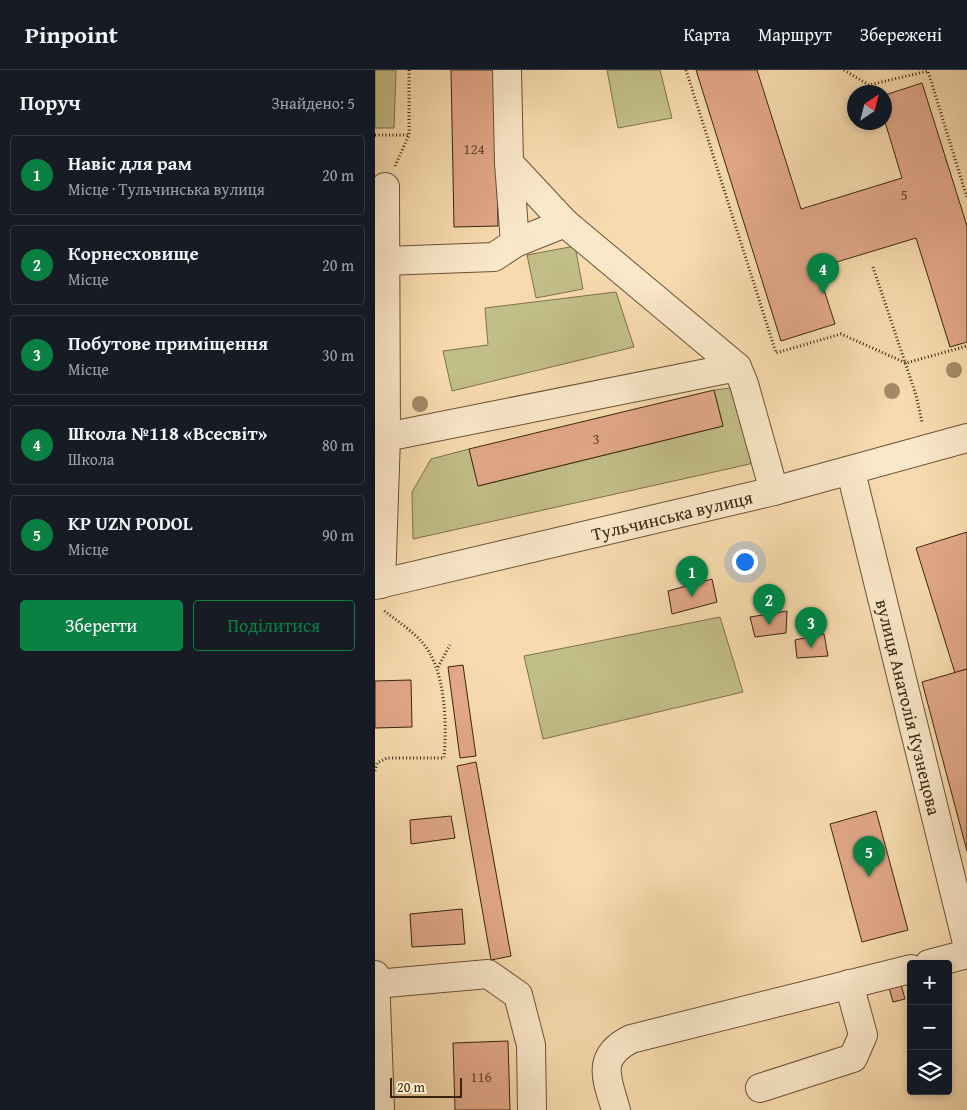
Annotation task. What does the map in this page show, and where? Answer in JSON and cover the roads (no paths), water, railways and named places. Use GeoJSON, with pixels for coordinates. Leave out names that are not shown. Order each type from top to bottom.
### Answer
{"type":"FeatureCollection","features":[{"type":"Feature","properties":{"kind":"street"},"geometry":{"type":"LineString","coordinates":[[507,70],[509,163],[515,243]]}},
{"type":"Feature","properties":{"kind":"street"},"geometry":{"type":"LineString","coordinates":[[509,163],[565,222],[737,367],[744,384],[774,491]]}},
{"type":"Feature","properties":{"kind":"street"},"geometry":{"type":"LineString","coordinates":[[380,593],[387,437],[385,187]]}},
{"type":"Feature","properties":{"kind":"street"},"geometry":{"type":"LineString","coordinates":[[385,261],[494,257],[515,243],[565,222]]}},
{"type":"Feature","properties":{"kind":"street"},"geometry":{"type":"LineString","coordinates":[[387,437],[737,367]]}},
{"type":"Feature","properties":{"kind":"street","name":"Тульчинська вулиця"},"geometry":{"type":"LineString","coordinates":[[380,593],[851,472],[967,438]]}},
{"type":"Feature","properties":{"kind":"street","name":"вулиця Анатолія Кузнецова"},"geometry":{"type":"LineString","coordinates":[[851,472],[967,942]]}},
{"type":"Feature","properties":{"kind":"street"},"geometry":{"type":"LineString","coordinates":[[944,960],[967,954]]}},
{"type":"Feature","properties":{"kind":"street"},"geometry":{"type":"LineString","coordinates":[[616,1110],[607,1079],[606,1064],[611,1053],[619,1045],[631,1039],[907,969]]}},
{"type":"Feature","properties":{"kind":"street"},"geometry":{"type":"LineString","coordinates":[[380,1110],[375,981],[488,974],[518,995],[531,1045],[532,1110]]}},
{"type":"Feature","properties":{"kind":"street"},"geometry":{"type":"LineString","coordinates":[[760,1088],[853,1058],[863,1036],[849,984]]}},
{"type":"Feature","properties":{"kind":"place","name":"Школа №118 «Всесвіт»"},"geometry":{"type":"Point","coordinates":[823,294]}},
{"type":"Feature","properties":{"kind":"place","name":"Навіс для рам"},"geometry":{"type":"Point","coordinates":[692,597]}},
{"type":"Feature","properties":{"kind":"place","name":"Корнесховище"},"geometry":{"type":"Point","coordinates":[769,625]}},
{"type":"Feature","properties":{"kind":"place","name":"Побутове приміщення"},"geometry":{"type":"Point","coordinates":[811,648]}},
{"type":"Feature","properties":{"kind":"place","name":"KP UZN PODOL"},"geometry":{"type":"Point","coordinates":[869,877]}}]}
